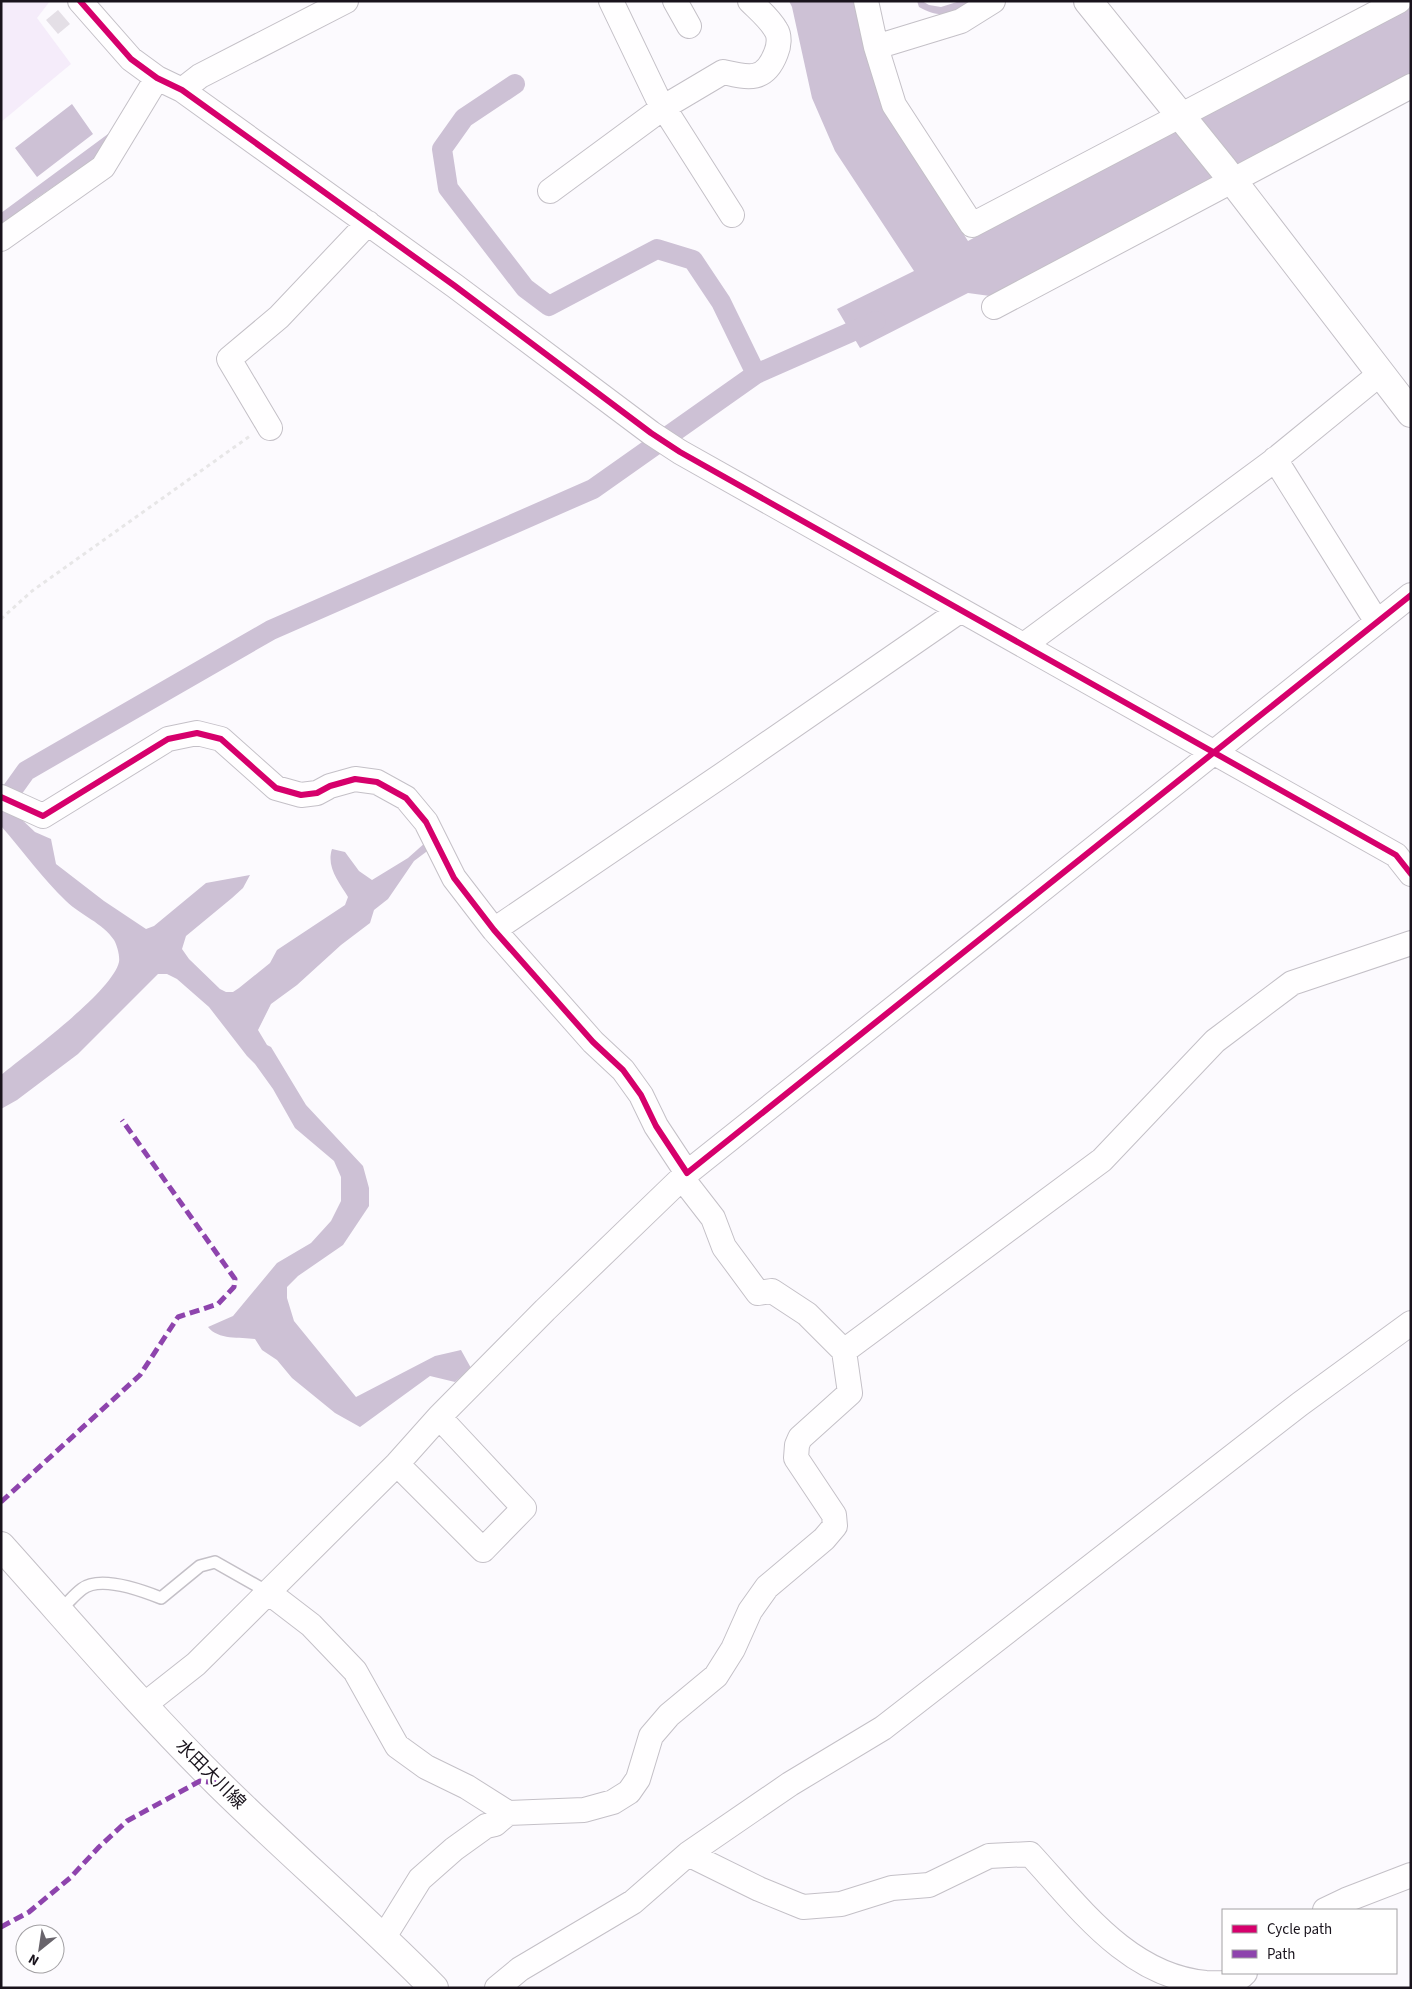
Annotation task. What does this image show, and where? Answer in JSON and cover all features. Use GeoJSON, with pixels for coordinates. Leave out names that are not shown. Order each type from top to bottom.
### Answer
{"type":"FeatureCollection","features":[{"type":"Feature","properties":{"kind":"main road"},"geometry":{"type":"LineString","coordinates":[[1088,1],[1227,174],[1411,413]]}},
{"type":"Feature","properties":{"kind":"main road","name":"水田大川線"},"geometry":{"type":"LineString","coordinates":[[1,1546],[144,1705],[218,1783],[384,1937],[434,1988]]}},
{"type":"Feature","properties":{"kind":"street"},"geometry":{"type":"LineString","coordinates":[[80,1],[131,60],[157,78],[182,90],[368,223],[651,433],[680,452],[1396,855],[1411,874]]}},
{"type":"Feature","properties":{"kind":"street"},"geometry":{"type":"LineString","coordinates":[[182,90],[200,76],[346,1]]}},
{"type":"Feature","properties":{"kind":"street"},"geometry":{"type":"LineString","coordinates":[[611,1],[657,97],[732,215]]}},
{"type":"Feature","properties":{"kind":"street"},"geometry":{"type":"LineString","coordinates":[[675,1],[689,26]]}},
{"type":"Feature","properties":{"kind":"street"},"geometry":{"type":"LineString","coordinates":[[550,191],[664,107],[723,72],[744,77],[764,73],[773,62],[779,46],[777,31],[750,1]]}},
{"type":"Feature","properties":{"kind":"street"},"geometry":{"type":"LineString","coordinates":[[866,1],[876,47],[894,105],[972,225],[1186,123],[1399,1]]}},
{"type":"Feature","properties":{"kind":"street"},"geometry":{"type":"LineString","coordinates":[[876,47],[961,21],[993,1]]}},
{"type":"Feature","properties":{"kind":"street"},"geometry":{"type":"LineString","coordinates":[[1,239],[103,167],[157,78]]}},
{"type":"Feature","properties":{"kind":"street"},"geometry":{"type":"LineString","coordinates":[[994,307],[1227,174],[1411,86]]}},
{"type":"Feature","properties":{"kind":"street"},"geometry":{"type":"LineString","coordinates":[[268,426],[229,360],[279,317],[368,223]]}},
{"type":"Feature","properties":{"kind":"street"},"geometry":{"type":"LineString","coordinates":[[1024,645],[1275,459],[1381,374]]}},
{"type":"Feature","properties":{"kind":"street"},"geometry":{"type":"LineString","coordinates":[[1275,459],[1377,622]]}},
{"type":"Feature","properties":{"kind":"street"},"geometry":{"type":"LineString","coordinates":[[144,1705],[196,1664],[397,1464],[544,1310],[685,1176],[1411,595]]}},
{"type":"Feature","properties":{"kind":"street"},"geometry":{"type":"LineString","coordinates":[[494,930],[728,772],[961,610]]}},
{"type":"Feature","properties":{"kind":"street"},"geometry":{"type":"LineString","coordinates":[[11,801],[43,816],[168,739],[197,733],[220,739],[276,788],[302,795],[317,793],[330,786],[355,779],[377,782],[406,798],[426,822],[454,878],[494,930],[593,1042],[623,1070],[641,1095],[656,1126],[685,1176],[713,1218],[724,1247],[758,1293],[772,1291],[807,1314],[844,1351],[850,1393],[800,1438],[796,1452],[796,1458],[834,1515],[835,1526],[824,1539],[767,1587],[750,1611],[733,1649],[716,1676],[669,1714],[651,1736],[638,1779],[629,1792],[613,1802],[584,1810],[508,1813],[467,1787],[426,1767],[397,1746],[355,1671],[311,1624],[268,1592]]}},
{"type":"Feature","properties":{"kind":"street"},"geometry":{"type":"LineString","coordinates":[[844,1351],[1102,1160],[1215,1041],[1292,983],[1411,943]]}},
{"type":"Feature","properties":{"kind":"street"},"geometry":{"type":"LineString","coordinates":[[497,1988],[520,1969],[633,1902],[688,1854],[790,1784],[883,1728],[1300,1404],[1411,1323]]}},
{"type":"Feature","properties":{"kind":"street"},"geometry":{"type":"LineString","coordinates":[[397,1464],[484,1550],[524,1508],[439,1418]]}},
{"type":"Feature","properties":{"kind":"street"},"geometry":{"type":"LineString","coordinates":[[384,1937],[420,1878],[454,1849],[486,1826],[495,1824],[508,1813]]}},
{"type":"Feature","properties":{"kind":"street"},"geometry":{"type":"LineString","coordinates":[[688,1854],[759,1889],[803,1907],[841,1904],[892,1888],[928,1885],[989,1856],[1030,1854],[1102,1934],[1151,1968],[1187,1981],[1219,1984],[1239,1980],[1244,1974]]}},
{"type":"Feature","properties":{"kind":"street"},"geometry":{"type":"LineString","coordinates":[[1327,1909],[1411,1875]]}},
{"type":"Feature","properties":{"kind":"lane"},"geometry":{"type":"LineString","coordinates":[[59,1611],[82,1588],[92,1584],[124,1586],[161,1598],[200,1566],[215,1562],[268,1592]]}},
{"type":"Feature","properties":{"kind":"path"},"geometry":{"type":"LineString","coordinates":[[1,619],[32,591],[268,426]]}},
{"type":"Feature","properties":{"kind":"shaded area"},"geometry":{"type":"Polygon","coordinates":[[[1,1],[50,1],[37,18],[71,64],[1,122],[1,1]]]}},
{"type":"Feature","properties":{"kind":"shaded area"},"geometry":{"type":"Polygon","coordinates":[[[789,1],[857,1],[906,145],[968,241],[1411,5],[1411,74],[990,296],[968,293],[860,348],[837,309],[914,271],[835,151],[812,98],[792,7],[789,1]]]}},
{"type":"Feature","properties":{"kind":"shaded area"},"geometry":{"type":"Polygon","coordinates":[[[917,1],[941,7],[960,1],[976,1],[948,13],[935,14],[919,7],[917,1]]]}},
{"type":"Feature","properties":{"kind":"shaded area"},"geometry":{"type":"Polygon","coordinates":[[[72,104],[93,134],[37,177],[15,148],[72,104]]]}},
{"type":"Feature","properties":{"kind":"shaded area"},"geometry":{"type":"Polygon","coordinates":[[[108,134],[110,137],[101,154],[31,202],[29,211],[1,232],[1,213],[108,134]]]}},
{"type":"Feature","properties":{"kind":"shaded area"},"geometry":{"type":"Polygon","coordinates":[[[1,807],[19,817],[35,832],[51,839],[56,864],[104,901],[146,929],[154,926],[206,883],[250,875],[243,888],[186,936],[182,949],[189,959],[220,989],[226,992],[233,992],[239,988],[270,963],[277,950],[345,905],[348,897],[332,868],[332,849],[345,852],[359,871],[372,880],[408,858],[426,842],[430,849],[414,861],[388,899],[374,910],[370,923],[341,945],[297,985],[271,1004],[258,1030],[267,1045],[271,1047],[306,1105],[363,1166],[369,1188],[369,1206],[343,1245],[298,1276],[287,1287],[287,1298],[294,1321],[356,1397],[435,1356],[461,1350],[471,1368],[455,1382],[430,1376],[360,1427],[335,1413],[292,1378],[277,1360],[262,1350],[255,1339],[223,1336],[208,1327],[233,1316],[277,1263],[311,1243],[331,1221],[341,1201],[341,1177],[334,1161],[295,1128],[273,1089],[209,1007],[177,979],[167,974],[158,974],[78,1054],[17,1100],[1,1109],[1,1075],[86,1005],[113,975],[119,962],[119,954],[114,940],[109,934],[66,901],[1,826],[1,807]]]}},
{"type":"Feature","properties":{"kind":"building"},"geometry":{"type":"Polygon","coordinates":[[[58,10],[70,24],[58,34],[46,20],[58,10]]]}},
{"type":"Feature","properties":{"kind":"waterway"},"geometry":{"type":"LineString","coordinates":[[515,84],[464,118],[442,149],[448,188],[525,288],[549,306],[657,249],[693,260],[721,302],[756,374]]}},
{"type":"Feature","properties":{"kind":"waterway"},"geometry":{"type":"LineString","coordinates":[[1,806],[26,771],[271,630],[593,489],[756,374],[876,321]]}},
{"type":"Feature","properties":{"kind":"marked path"},"geometry":{"type":"LineString","coordinates":[[1,1502],[140,1375],[178,1317],[218,1304],[234,1287],[235,1279],[122,1120]]}},
{"type":"Feature","properties":{"kind":"marked path"},"geometry":{"type":"LineString","coordinates":[[1,1927],[29,1912],[70,1878],[127,1821],[200,1781],[218,1783]]}},
{"type":"Feature","properties":{"kind":"cycle path"},"geometry":{"type":"LineString","coordinates":[[80,1],[131,59],[157,78],[182,90],[455,286],[651,433],[680,452],[1396,855],[1411,874]]}},
{"type":"Feature","properties":{"kind":"cycle path"},"geometry":{"type":"LineString","coordinates":[[1,797],[43,816],[168,739],[197,733],[221,739],[276,788],[301,795],[317,793],[330,786],[355,779],[377,782],[406,798],[426,822],[454,878],[494,930],[593,1042],[623,1070],[641,1095],[656,1126],[687,1173],[1411,595]]}}]}
